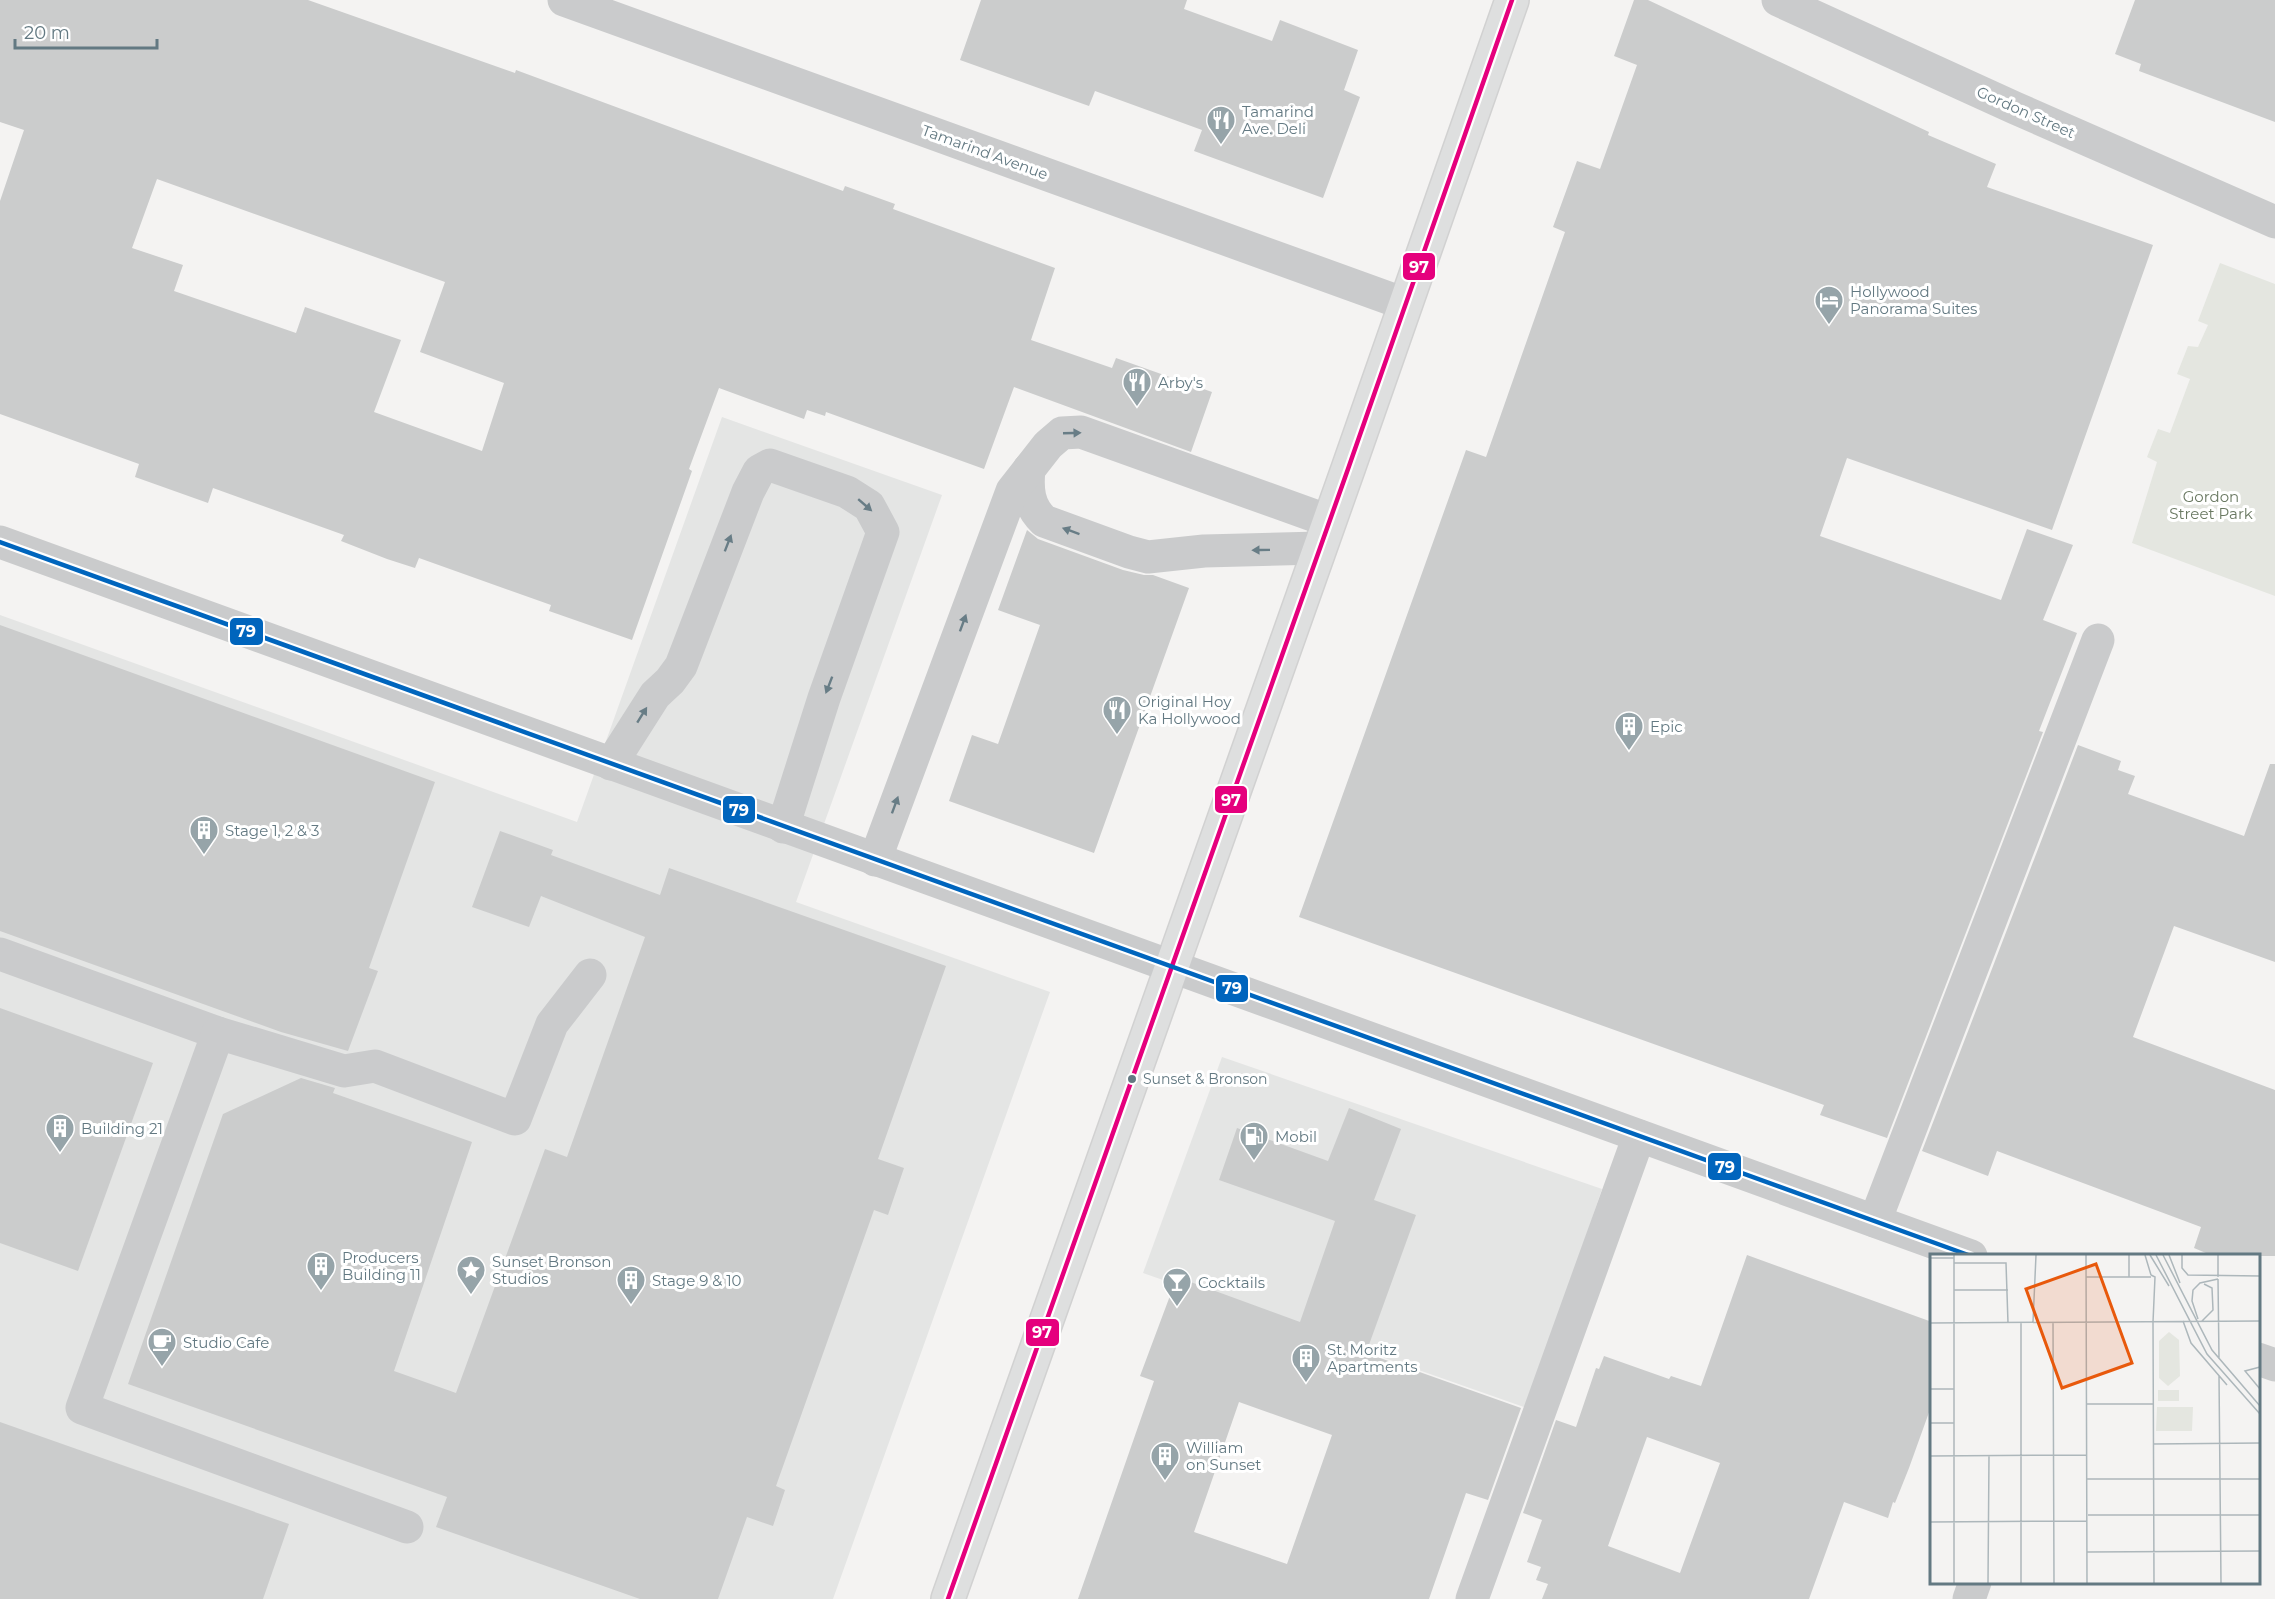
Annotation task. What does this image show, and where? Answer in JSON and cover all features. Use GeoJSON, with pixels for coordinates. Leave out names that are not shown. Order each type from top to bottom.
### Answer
{"type":"FeatureCollection","features":[{"type":"Feature","properties":{"kind":"main road"},"geometry":{"type":"LineString","coordinates":[[948,1599],[1512,0]]}},
{"type":"Feature","properties":{"kind":"street","name":"Tamarind Avenue"},"geometry":{"type":"LineString","coordinates":[[564,0],[1405,304]]}},
{"type":"Feature","properties":{"kind":"street","name":"Gordon Street"},"geometry":{"type":"LineString","coordinates":[[1778,0],[2015,108],[2275,222]]}},
{"type":"Feature","properties":{"kind":"street"},"geometry":{"type":"LineString","coordinates":[[875,860],[1012,492],[1048,445],[1062,433],[1081,432],[1324,535]]}},
{"type":"Feature","properties":{"kind":"street"},"geometry":{"type":"LineString","coordinates":[[611,764],[655,695],[670,681],[681,666],[748,492],[759,471],[770,465],[847,492],[869,506],[882,531],[824,698],[783,827]]}},
{"type":"Feature","properties":{"kind":"street"},"geometry":{"type":"LineString","coordinates":[[1029,469],[1027,489],[1030,501],[1035,513],[1044,521],[1148,557],[1324,535]]}},
{"type":"Feature","properties":{"kind":"street"},"geometry":{"type":"LineString","coordinates":[[0,542],[1966,1254]]}},
{"type":"Feature","properties":{"kind":"street"},"geometry":{"type":"LineString","coordinates":[[1875,1221],[2098,640]]}},
{"type":"Feature","properties":{"kind":"street"},"geometry":{"type":"LineString","coordinates":[[0,954],[218,1033],[344,1071],[375,1066],[515,1119],[552,1024],[590,975]]}},
{"type":"Feature","properties":{"kind":"street"},"geometry":{"type":"LineString","coordinates":[[218,1033],[82,1408],[407,1527]]}},
{"type":"Feature","properties":{"kind":"street"},"geometry":{"type":"LineString","coordinates":[[1472,1599],[1639,1136]]}},
{"type":"Feature","properties":{"kind":"street"},"geometry":{"type":"LineString","coordinates":[[2260,1359],[2275,1365]]}},
{"type":"Feature","properties":{"kind":"street"},"geometry":{"type":"LineString","coordinates":[[1969,1599],[1974,1584]]}},
{"type":"Feature","properties":{"kind":"shaded area","name":"Sunset Bronson Studios"},"geometry":{"type":"Polygon","coordinates":[[[722,417],[942,495],[796,902],[1050,992],[833,1599],[0,1599],[0,615],[577,822],[722,417]]]}},
{"type":"Feature","properties":{"kind":"shaded area"},"geometry":{"type":"Polygon","coordinates":[[[1222,1057],[1602,1189],[1527,1408],[1143,1273],[1222,1057]]]}},
{"type":"Feature","properties":{"kind":"green space","name":"Gordon Street Park"},"geometry":{"type":"Polygon","coordinates":[[[2220,263],[2275,284],[2275,596],[2132,543],[2157,462],[2147,457],[2158,429],[2170,433],[2190,379],[2177,374],[2188,346],[2198,347],[2208,325],[2198,321],[2220,263]]]}},
{"type":"Feature","properties":{"kind":"building"},"geometry":{"type":"Polygon","coordinates":[[[0,0],[308,0],[515,73],[516,70],[843,191],[845,186],[895,204],[893,209],[1055,268],[1031,340],[1112,368],[1116,358],[1212,392],[1191,452],[1014,387],[984,469],[826,412],[825,416],[807,410],[804,419],[719,388],[689,469],[692,471],[632,640],[549,611],[551,605],[419,558],[415,568],[387,559],[341,541],[344,535],[213,488],[208,503],[135,477],[139,464],[0,414],[0,201],[24,130],[0,122],[0,0]],[[157,179],[132,248],[183,265],[174,291],[296,333],[305,307],[401,340],[374,412],[482,451],[504,383],[420,352],[445,282],[157,179]]]}},
{"type":"Feature","properties":{"kind":"building"},"geometry":{"type":"Polygon","coordinates":[[[981,0],[1187,0],[1184,9],[1272,41],[1280,20],[1358,50],[1344,90],[1360,97],[1323,198],[1194,151],[1202,130],[1095,91],[1089,106],[960,60],[981,0]]]}},
{"type":"Feature","properties":{"kind":"building"},"geometry":{"type":"Polygon","coordinates":[[[1634,0],[1648,0],[1929,132],[1928,135],[1996,164],[1987,187],[2153,245],[2052,530],[1847,458],[1820,536],[2001,600],[2027,529],[2073,545],[2043,620],[2077,633],[2039,731],[2043,732],[1887,1138],[1820,1115],[1824,1105],[1299,917],[1466,450],[1486,457],[1565,232],[1553,227],[1577,161],[1600,169],[1637,65],[1614,56],[1634,0]]]}},
{"type":"Feature","properties":{"kind":"building"},"geometry":{"type":"Polygon","coordinates":[[[2135,0],[2275,0],[2275,122],[2139,71],[2141,64],[2115,54],[2135,0]]]}},
{"type":"Feature","properties":{"kind":"building"},"geometry":{"type":"Polygon","coordinates":[[[1027,530],[1038,539],[1123,570],[1153,575],[1189,588],[1094,853],[949,801],[972,735],[998,744],[1040,625],[998,610],[1027,530]]]}},
{"type":"Feature","properties":{"kind":"building","name":"Stage 1, 2 & 3"},"geometry":{"type":"Polygon","coordinates":[[[0,625],[435,782],[369,968],[378,971],[348,1051],[281,1032],[0,931],[0,625]]]}},
{"type":"Feature","properties":{"kind":"building"},"geometry":{"type":"Polygon","coordinates":[[[2078,745],[2121,761],[2118,770],[2135,776],[2128,794],[2244,836],[2270,764],[2275,764],[2275,962],[2174,926],[2133,1037],[2275,1090],[2275,1256],[2208,1254],[2194,1248],[2201,1227],[1997,1151],[1988,1176],[1922,1151],[2078,745]]]}},
{"type":"Feature","properties":{"kind":"building"},"geometry":{"type":"Polygon","coordinates":[[[500,831],[553,850],[551,855],[660,895],[669,868],[946,966],[878,1159],[904,1168],[888,1215],[874,1210],[776,1486],[785,1490],[773,1526],[747,1517],[718,1599],[640,1599],[436,1527],[447,1497],[128,1384],[223,1114],[301,1078],[335,1088],[333,1093],[472,1142],[394,1371],[456,1393],[545,1149],[567,1157],[645,937],[541,896],[529,927],[472,907],[500,831]]]}},
{"type":"Feature","properties":{"kind":"building","name":"Building 21"},"geometry":{"type":"Polygon","coordinates":[[[0,1008],[153,1063],[78,1271],[0,1243],[0,1008]]]}},
{"type":"Feature","properties":{"kind":"building"},"geometry":{"type":"Polygon","coordinates":[[[1349,1108],[1401,1129],[1374,1200],[1416,1215],[1366,1353],[1521,1408],[1488,1500],[1466,1493],[1429,1599],[1078,1599],[1154,1381],[1140,1376],[1177,1277],[1300,1322],[1335,1221],[1219,1180],[1237,1128],[1328,1161],[1349,1108]],[[1239,1402],[1194,1532],[1287,1564],[1332,1435],[1239,1402]]]}},
{"type":"Feature","properties":{"kind":"building"},"geometry":{"type":"Polygon","coordinates":[[[1747,1255],[1930,1321],[1930,1410],[1895,1503],[1893,1502],[1888,1518],[1844,1502],[1809,1599],[1542,1599],[1548,1584],[1536,1580],[1541,1567],[1527,1562],[1542,1520],[1523,1513],[1556,1420],[1576,1427],[1596,1368],[1599,1369],[1604,1356],[1669,1379],[1671,1376],[1701,1386],[1747,1255]],[[1647,1437],[1608,1546],[1680,1573],[1720,1463],[1647,1437]]]}},
{"type":"Feature","properties":{"kind":"building"},"geometry":{"type":"Polygon","coordinates":[[[0,1422],[289,1524],[263,1599],[0,1599],[0,1422]]]}},
{"type":"Feature","properties":{"kind":"transit line","name":"97"},"geometry":{"type":"LineString","coordinates":[[948,1599],[1512,0]]}},
{"type":"Feature","properties":{"kind":"transit line","name":"79"},"geometry":{"type":"LineString","coordinates":[[0,542],[1965,1254]]}},
{"type":"Feature","properties":{"kind":"place","name":"Tamarind Ave. Deli"},"geometry":{"type":"Point","coordinates":[1221,146]}},
{"type":"Feature","properties":{"kind":"place","name":"Hollywood Panorama Suites"},"geometry":{"type":"Point","coordinates":[1829,326]}},
{"type":"Feature","properties":{"kind":"place","name":"Arby's"},"geometry":{"type":"Point","coordinates":[1137,408]}},
{"type":"Feature","properties":{"kind":"place","name":"Original Hoy Ka Hollywood"},"geometry":{"type":"Point","coordinates":[1117,736]}},
{"type":"Feature","properties":{"kind":"place","name":"Epic"},"geometry":{"type":"Point","coordinates":[1629,752]}},
{"type":"Feature","properties":{"kind":"place","name":"Stage 1, 2 & 3"},"geometry":{"type":"Point","coordinates":[204,856]}},
{"type":"Feature","properties":{"kind":"place","name":"Sunset & Bronson"},"geometry":{"type":"Point","coordinates":[1132,1079]}},
{"type":"Feature","properties":{"kind":"place","name":"Building 21"},"geometry":{"type":"Point","coordinates":[60,1154]}},
{"type":"Feature","properties":{"kind":"place","name":"Mobil"},"geometry":{"type":"Point","coordinates":[1254,1162]}},
{"type":"Feature","properties":{"kind":"place","name":"Producers Building 11"},"geometry":{"type":"Point","coordinates":[321,1292]}},
{"type":"Feature","properties":{"kind":"place","name":"Sunset Bronson Studios"},"geometry":{"type":"Point","coordinates":[471,1296]}},
{"type":"Feature","properties":{"kind":"place","name":"Stage 9 & 10"},"geometry":{"type":"Point","coordinates":[631,1306]}},
{"type":"Feature","properties":{"kind":"place","name":"Cocktails"},"geometry":{"type":"Point","coordinates":[1177,1308]}},
{"type":"Feature","properties":{"kind":"place","name":"Studio Cafe"},"geometry":{"type":"Point","coordinates":[162,1368]}},
{"type":"Feature","properties":{"kind":"place","name":"St. Moritz Apartments"},"geometry":{"type":"Point","coordinates":[1306,1384]}},
{"type":"Feature","properties":{"kind":"place","name":"William on Sunset"},"geometry":{"type":"Point","coordinates":[1165,1482]}}]}
